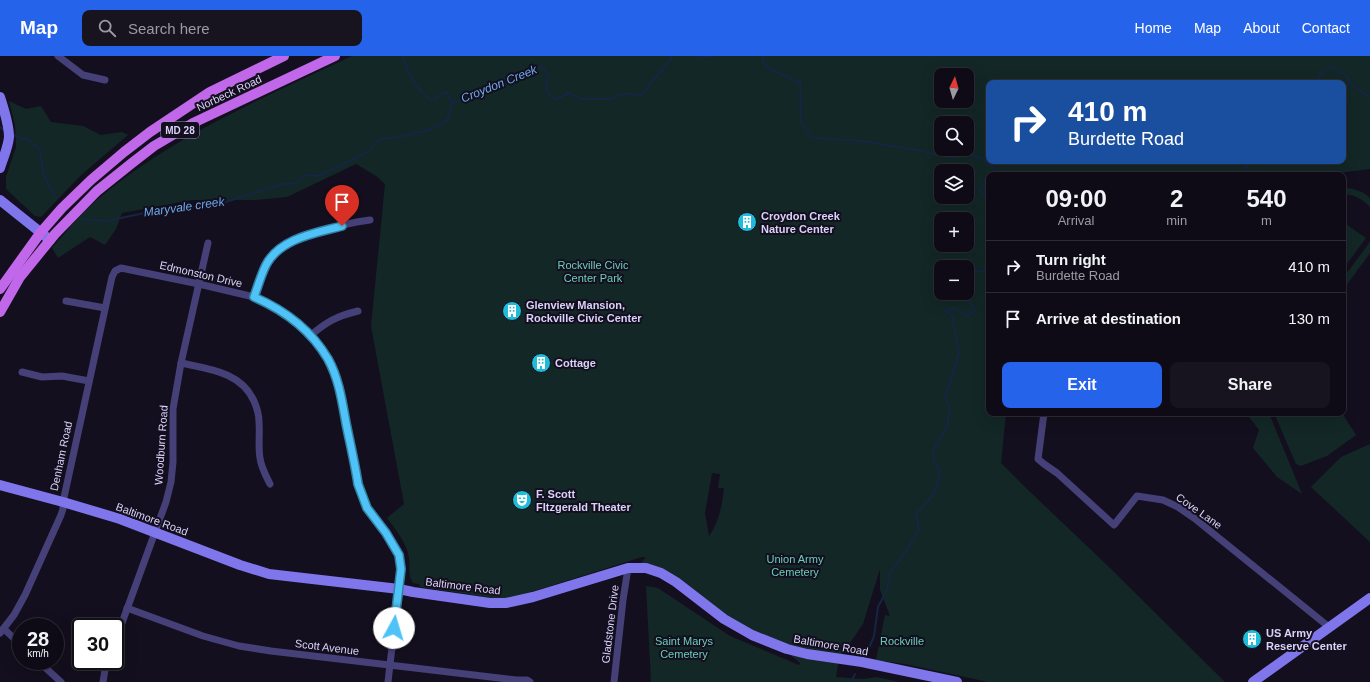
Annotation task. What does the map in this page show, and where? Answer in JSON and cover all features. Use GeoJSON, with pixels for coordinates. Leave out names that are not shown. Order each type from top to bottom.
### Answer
{"type":"FeatureCollection","features":[{"type":"Feature","properties":{"kind":"main road","name":"Norbeck Road"},"geometry":{"type":"LineString","coordinates":[[41,232],[90,180],[150,132],[210,92],[284,56]]}},
{"type":"Feature","properties":{"kind":"main road","name":"Norbeck Road"},"geometry":{"type":"LineString","coordinates":[[50,240],[97,191],[159,143],[176,132],[209,114],[335,56]]}},
{"type":"Feature","properties":{"kind":"main road","name":"MD 28"},"geometry":{"type":"LineString","coordinates":[[0,289],[41,232]]}},
{"type":"Feature","properties":{"kind":"main road","name":"MD 28"},"geometry":{"type":"LineString","coordinates":[[0,312],[20,277],[50,240]]}},
{"type":"Feature","properties":{"kind":"street"},"geometry":{"type":"LineString","coordinates":[[58,56],[83,75],[104,80]]}},
{"type":"Feature","properties":{"kind":"street"},"geometry":{"type":"LineString","coordinates":[[0,97],[6,114],[8,133],[7,147],[0,168]]}},
{"type":"Feature","properties":{"kind":"street"},"geometry":{"type":"LineString","coordinates":[[0,200],[50,240]]}},
{"type":"Feature","properties":{"kind":"street"},"geometry":{"type":"LineString","coordinates":[[254,297],[267,264],[274,254],[285,245],[300,238],[356,222],[370,220]]}},
{"type":"Feature","properties":{"kind":"street","name":"Woodburn Road"},"geometry":{"type":"LineString","coordinates":[[123,618],[166,502],[171,482],[173,462],[173,409],[181,363],[208,243]]}},
{"type":"Feature","properties":{"kind":"street","name":"Edmonston Drive"},"geometry":{"type":"LineString","coordinates":[[115,271],[121,268],[199,284],[254,297],[270,303],[301,326],[320,347],[328,359],[338,384],[358,484],[362,497],[367,508],[386,533],[399,555],[401,569],[388,682]]}},
{"type":"Feature","properties":{"kind":"street","name":"Denham Road"},"geometry":{"type":"LineString","coordinates":[[2,631],[14,615],[25,595],[61,515],[105,308],[112,277],[115,271]]}},
{"type":"Feature","properties":{"kind":"street"},"geometry":{"type":"LineString","coordinates":[[66,301],[105,308]]}},
{"type":"Feature","properties":{"kind":"street"},"geometry":{"type":"LineString","coordinates":[[310,336],[332,319],[358,311]]}},
{"type":"Feature","properties":{"kind":"street"},"geometry":{"type":"LineString","coordinates":[[181,363],[221,372],[243,385],[251,396],[258,412],[260,459],[270,484]]}},
{"type":"Feature","properties":{"kind":"street"},"geometry":{"type":"LineString","coordinates":[[22,372],[42,377],[62,376],[89,381]]}},
{"type":"Feature","properties":{"kind":"street","name":"Cove Lane"},"geometry":{"type":"LineString","coordinates":[[1044,416],[1038,459],[1057,473],[1114,525],[1137,496],[1163,500],[1178,507],[1194,518],[1329,627]]}},
{"type":"Feature","properties":{"kind":"street","name":"Baltimore Road"},"geometry":{"type":"LineString","coordinates":[[0,485],[120,519],[240,565],[269,574],[399,589],[490,603],[506,603],[533,597],[628,568],[646,568],[661,573],[676,582],[724,619],[752,635],[787,649],[807,654],[862,662],[957,682]]}},
{"type":"Feature","properties":{"kind":"street","name":"Gladstone Drive"},"geometry":{"type":"LineString","coordinates":[[614,682],[628,568]]}},
{"type":"Feature","properties":{"kind":"street"},"geometry":{"type":"LineString","coordinates":[[1253,682],[1370,598]]}},
{"type":"Feature","properties":{"kind":"street","name":"Scott Avenue"},"geometry":{"type":"LineString","coordinates":[[127,608],[203,636],[239,646],[516,680],[527,680],[530,682]]}},
{"type":"Feature","properties":{"kind":"street"},"geometry":{"type":"LineString","coordinates":[[2,631],[12,638]]}},
{"type":"Feature","properties":{"kind":"street"},"geometry":{"type":"LineString","coordinates":[[48,670],[61,682]]}},
{"type":"Feature","properties":{"kind":"street"},"geometry":{"type":"LineString","coordinates":[[103,682],[105,670]]}},
{"type":"Feature","properties":{"kind":"green space","name":"Rockville Civic Center Park"},"geometry":{"type":"Polygon","coordinates":[[[352,56],[1370,56],[1370,169],[1346,172],[986,172],[986,416],[1006,416],[1001,463],[1225,682],[988,682],[905,664],[876,660],[885,615],[890,616],[880,590],[880,569],[863,624],[839,659],[836,677],[863,679],[877,677],[899,682],[651,682],[646,586],[658,588],[730,636],[799,665],[800,663],[778,645],[752,635],[676,582],[637,567],[646,557],[506,600],[420,587],[419,584],[413,583],[411,580],[409,557],[406,548],[399,534],[387,518],[404,504],[371,326],[385,184],[376,176],[356,164],[287,197],[256,200],[192,200],[122,213],[116,229],[105,245],[90,237],[58,258],[52,248],[74,222],[92,204],[127,176],[188,137],[220,119],[352,56]],[[712,473],[705,513],[709,536],[720,514],[724,488],[718,488],[720,474],[712,473]]]}},
{"type":"Feature","properties":{"kind":"green space"},"geometry":{"type":"Polygon","coordinates":[[[9,101],[26,109],[41,106],[51,122],[83,126],[101,135],[122,132],[128,135],[80,176],[42,216],[35,216],[6,189],[6,177],[16,147],[15,125],[9,101]]]}},
{"type":"Feature","properties":{"kind":"green space"},"geometry":{"type":"Polygon","coordinates":[[[1346,188],[1358,190],[1364,193],[1370,198],[1370,207],[1358,198],[1351,195],[1346,195],[1346,188]]]}},
{"type":"Feature","properties":{"kind":"green space"},"geometry":{"type":"Polygon","coordinates":[[[1346,224],[1366,238],[1346,265],[1346,224]]]}},
{"type":"Feature","properties":{"kind":"green space"},"geometry":{"type":"Polygon","coordinates":[[[1370,242],[1370,253],[1346,286],[1346,274],[1370,242]]]}},
{"type":"Feature","properties":{"kind":"green space"},"geometry":{"type":"Polygon","coordinates":[[[1248,416],[1270,416],[1302,494],[1277,477],[1253,448],[1259,430],[1248,416]]]}},
{"type":"Feature","properties":{"kind":"green space"},"geometry":{"type":"Polygon","coordinates":[[[1275,416],[1344,416],[1356,435],[1327,456],[1301,466],[1296,464],[1275,416]]]}},
{"type":"Feature","properties":{"kind":"green space"},"geometry":{"type":"Polygon","coordinates":[[[1370,444],[1370,542],[1311,487],[1341,457],[1370,444]]]}},
{"type":"Feature","properties":{"kind":"waterway"},"geometry":{"type":"LineString","coordinates":[[403,56],[407,69],[431,101],[439,95],[447,92],[452,103]]}},
{"type":"Feature","properties":{"kind":"waterway","name":"Croydon Creek"},"geometry":{"type":"LineString","coordinates":[[82,219],[107,221],[149,212],[216,205],[283,184],[296,183],[304,175],[318,176],[370,150],[378,140],[416,134],[436,127],[448,118],[452,103],[483,93],[502,81],[525,71],[542,66],[548,76],[546,91],[555,100],[569,93],[581,99],[610,99],[624,94],[641,95],[673,56]]}},
{"type":"Feature","properties":{"kind":"waterway","name":"Croydon Creek"},"geometry":{"type":"LineString","coordinates":[[697,56],[700,58],[711,56]]}},
{"type":"Feature","properties":{"kind":"waterway","name":"Croydon Creek"},"geometry":{"type":"LineString","coordinates":[[764,56],[762,59],[767,67],[800,83],[801,121],[812,138],[863,141],[952,158],[963,153],[982,158],[986,161]]}},
{"type":"Feature","properties":{"kind":"waterway","name":"Croydon Creek"},"geometry":{"type":"LineString","coordinates":[[1319,80],[1319,76],[1331,66],[1348,77],[1349,83],[1370,97]]}},
{"type":"Feature","properties":{"kind":"waterway","name":"Maryvale creek"},"geometry":{"type":"LineString","coordinates":[[0,127],[5,131]]}},
{"type":"Feature","properties":{"kind":"waterway","name":"Maryvale creek"},"geometry":{"type":"LineString","coordinates":[[13,135],[30,141],[40,150],[43,173],[57,198]]}},
{"type":"Feature","properties":{"kind":"waterway","name":"Croydon Creek"},"geometry":{"type":"LineString","coordinates":[[989,164],[995,169],[993,172]]}},
{"type":"Feature","properties":{"kind":"waterway","name":"Croydon Creek"},"geometry":{"type":"LineString","coordinates":[[1246,164],[1248,172]]}},
{"type":"Feature","properties":{"kind":"waterway","name":"Croydon Creek"},"geometry":{"type":"LineString","coordinates":[[986,183],[980,190],[986,196]]}},
{"type":"Feature","properties":{"kind":"waterway"},"geometry":{"type":"LineString","coordinates":[[974,272],[986,271]]}},
{"type":"Feature","properties":{"kind":"waterway"},"geometry":{"type":"LineString","coordinates":[[867,653],[874,636],[878,607],[887,590],[890,573],[907,550],[919,529],[916,513],[926,504],[935,490],[940,472],[934,461],[933,450],[947,427],[950,409],[945,396],[959,352],[952,316],[945,311],[955,308],[967,316],[975,311],[968,300]]}},
{"type":"Feature","properties":{"kind":"waterway"},"geometry":{"type":"LineString","coordinates":[[851,682],[855,674]]}},
{"type":"Feature","properties":{"kind":"place","name":"Croydon Creek Nature Center"},"geometry":{"type":"Point","coordinates":[747,222]}},
{"type":"Feature","properties":{"kind":"place","name":"Glenview Mansion, Rockville Civic Center"},"geometry":{"type":"Point","coordinates":[512,311]}},
{"type":"Feature","properties":{"kind":"place","name":"Cottage"},"geometry":{"type":"Point","coordinates":[541,363]}},
{"type":"Feature","properties":{"kind":"place","name":"F. Scott FItzgerald Theater"},"geometry":{"type":"Point","coordinates":[522,500]}},
{"type":"Feature","properties":{"kind":"place","name":"US Army Reserve Center"},"geometry":{"type":"Point","coordinates":[1252,639]}},
{"type":"Feature","properties":{"kind":"route"},"geometry":{"type":"LineString","coordinates":[[342,226],[300,238],[285,245],[274,254],[267,264],[254,297],[270,303],[301,326],[320,347],[328,359],[338,384],[358,484],[362,497],[367,508],[386,533],[399,555],[401,569],[394,628]]}},
{"type":"Feature","properties":{"kind":"park label","name":"Union Army Cemetery"},"geometry":{"type":"Point","coordinates":[795,565]}},
{"type":"Feature","properties":{"kind":"park label","name":"Rockville"},"geometry":{"type":"Point","coordinates":[902,641]}},
{"type":"Feature","properties":{"kind":"park label","name":"Saint Marys Cemetery"},"geometry":{"type":"Point","coordinates":[684,647]}}]}
